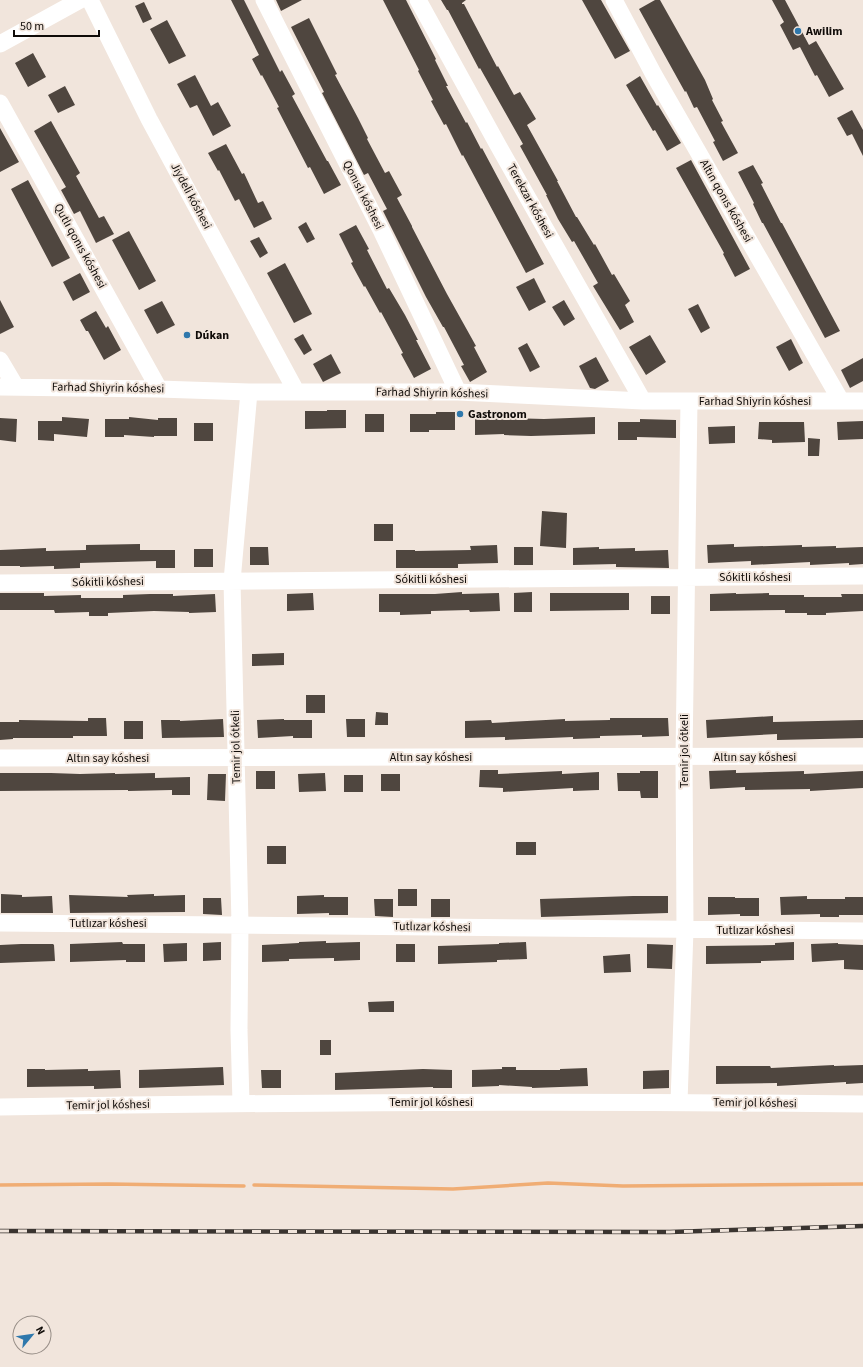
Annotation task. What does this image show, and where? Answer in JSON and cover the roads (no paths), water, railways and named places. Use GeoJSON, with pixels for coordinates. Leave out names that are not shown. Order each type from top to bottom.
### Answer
{"type":"FeatureCollection","features":[{"type":"Feature","properties":{"kind":"street"},"geometry":{"type":"LineString","coordinates":[[0,44],[80,0]]}},
{"type":"Feature","properties":{"kind":"street","name":"Jiydeli kóshesi"},"geometry":{"type":"LineString","coordinates":[[90,0],[150,119],[296,391]]}},
{"type":"Feature","properties":{"kind":"street","name":"Qonıslı kóshesi"},"geometry":{"type":"LineString","coordinates":[[264,0],[382,232],[458,392]]}},
{"type":"Feature","properties":{"kind":"street","name":"Terekzar kóshesi"},"geometry":{"type":"LineString","coordinates":[[418,0],[503,154],[643,401]]}},
{"type":"Feature","properties":{"kind":"street","name":"Altın qonıs kóshesi"},"geometry":{"type":"LineString","coordinates":[[614,0],[658,82],[842,401]]}},
{"type":"Feature","properties":{"kind":"street","name":"Qutlı qonıs kóshesi"},"geometry":{"type":"LineString","coordinates":[[0,103],[159,389]]}},
{"type":"Feature","properties":{"kind":"street"},"geometry":{"type":"LineString","coordinates":[[0,360],[8,387]]}},
{"type":"Feature","properties":{"kind":"street","name":"Farhad Shiyrin kóshesi"},"geometry":{"type":"LineString","coordinates":[[8,387],[249,392],[458,392],[643,401],[863,401]]}},
{"type":"Feature","properties":{"kind":"street","name":"Temir jol ótkeli"},"geometry":{"type":"LineString","coordinates":[[241,1103],[239,1030],[240,924],[232,580],[249,392]]}},
{"type":"Feature","properties":{"kind":"street","name":"Temir jol ótkeli"},"geometry":{"type":"LineString","coordinates":[[679,1102],[684,930],[684,757],[689,401]]}},
{"type":"Feature","properties":{"kind":"street","name":"Sókitli kóshesi"},"geometry":{"type":"LineString","coordinates":[[0,583],[863,576]]}},
{"type":"Feature","properties":{"kind":"street","name":"Altın say kóshesi"},"geometry":{"type":"LineString","coordinates":[[0,758],[863,756]]}},
{"type":"Feature","properties":{"kind":"street","name":"Tutlızar kóshesi"},"geometry":{"type":"LineString","coordinates":[[0,922],[863,931]]}},
{"type":"Feature","properties":{"kind":"street","name":"Temir jol kóshesi"},"geometry":{"type":"LineString","coordinates":[[0,1107],[241,1103],[679,1102],[863,1104]]}},
{"type":"Feature","properties":{"kind":"waterway"},"geometry":{"type":"LineString","coordinates":[[254,1185],[453,1189],[548,1183],[623,1186],[863,1184]]}},
{"type":"Feature","properties":{"kind":"waterway"},"geometry":{"type":"LineString","coordinates":[[0,1185],[109,1184],[244,1186]]}},
{"type":"Feature","properties":{"kind":"railway"},"geometry":{"type":"LineString","coordinates":[[0,1231],[670,1232],[863,1226]]}},
{"type":"Feature","properties":{"kind":"place","name":"Awilim"},"geometry":{"type":"Point","coordinates":[798,31]}},
{"type":"Feature","properties":{"kind":"place","name":"Dúkan"},"geometry":{"type":"Point","coordinates":[187,335]}},
{"type":"Feature","properties":{"kind":"place","name":"Gastronom"},"geometry":{"type":"Point","coordinates":[460,414]}}]}
